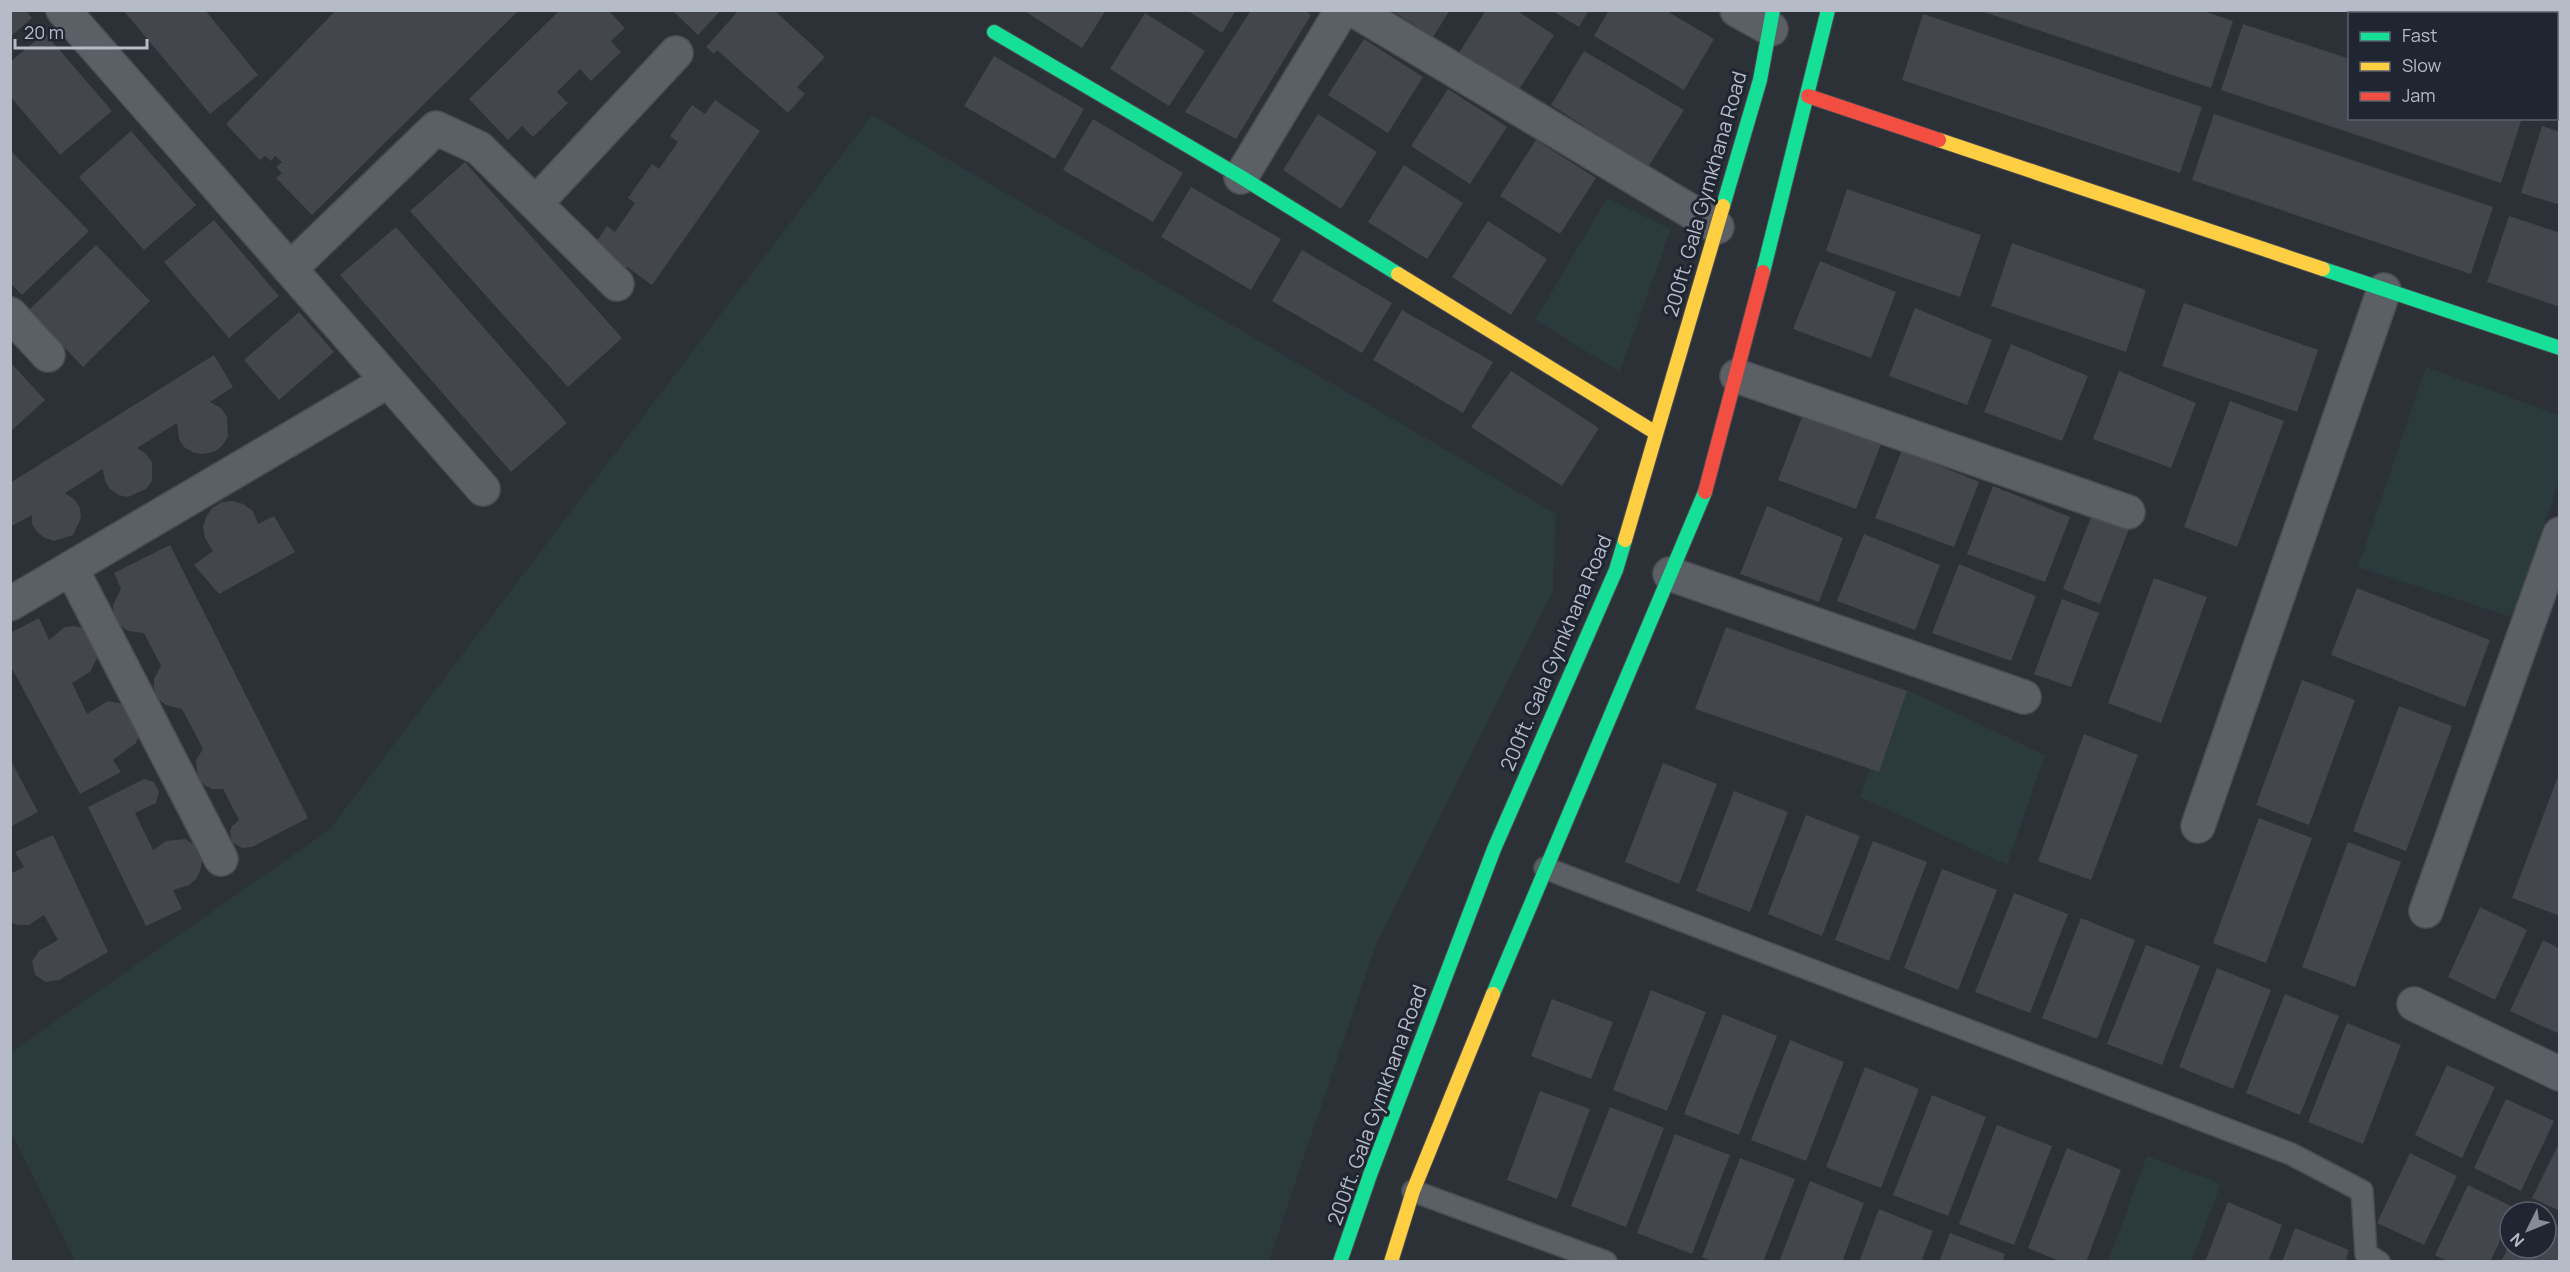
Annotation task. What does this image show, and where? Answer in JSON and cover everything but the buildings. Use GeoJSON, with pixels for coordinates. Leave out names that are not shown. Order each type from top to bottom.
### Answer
{"type":"FeatureCollection","features":[{"type":"Feature","properties":{"kind":"street"},"geometry":{"type":"LineString","coordinates":[[63,10],[483,489]]}},
{"type":"Feature","properties":{"kind":"street"},"geometry":{"type":"LineString","coordinates":[[1241,177],[1342,10]]}},
{"type":"Feature","properties":{"kind":"street"},"geometry":{"type":"LineString","coordinates":[[1354,10],[1717,227]]}},
{"type":"Feature","properties":{"kind":"street"},"geometry":{"type":"LineString","coordinates":[[1737,10],[1772,20]]}},
{"type":"Feature","properties":{"kind":"street"},"geometry":{"type":"LineString","coordinates":[[1392,1262],[1413,1191],[1545,868],[1706,490],[1737,376],[1828,10]]}},
{"type":"Feature","properties":{"kind":"street","name":"200ft. Gala Gymkhana Road"},"geometry":{"type":"LineString","coordinates":[[1340,1262],[1374,1164],[1494,849],[1616,570],[1760,80],[1772,20]]}},
{"type":"Feature","properties":{"kind":"street"},"geometry":{"type":"LineString","coordinates":[[994,32],[1241,177],[1656,433]]}},
{"type":"Feature","properties":{"kind":"street"},"geometry":{"type":"LineString","coordinates":[[536,203],[676,53]]}},
{"type":"Feature","properties":{"kind":"street"},"geometry":{"type":"LineString","coordinates":[[1808,96],[2559,348]]}},
{"type":"Feature","properties":{"kind":"street"},"geometry":{"type":"LineString","coordinates":[[290,269],[436,128],[479,148],[617,284]]}},
{"type":"Feature","properties":{"kind":"street"},"geometry":{"type":"LineString","coordinates":[[2198,826],[2384,290]]}},
{"type":"Feature","properties":{"kind":"street"},"geometry":{"type":"LineString","coordinates":[[10,314],[48,355]]}},
{"type":"Feature","properties":{"kind":"street"},"geometry":{"type":"LineString","coordinates":[[1737,376],[2128,512]]}},
{"type":"Feature","properties":{"kind":"street"},"geometry":{"type":"LineString","coordinates":[[10,604],[388,381]]}},
{"type":"Feature","properties":{"kind":"street"},"geometry":{"type":"LineString","coordinates":[[2426,911],[2559,534]]}},
{"type":"Feature","properties":{"kind":"street"},"geometry":{"type":"LineString","coordinates":[[71,568],[221,859]]}},
{"type":"Feature","properties":{"kind":"street"},"geometry":{"type":"LineString","coordinates":[[1670,574],[2024,697]]}},
{"type":"Feature","properties":{"kind":"street"},"geometry":{"type":"LineString","coordinates":[[2414,1004],[2559,1074]]}},
{"type":"Feature","properties":{"kind":"lane"},"geometry":{"type":"LineString","coordinates":[[1545,868],[2291,1154],[2362,1191],[2366,1254],[2379,1262]]}},
{"type":"Feature","properties":{"kind":"lane"},"geometry":{"type":"LineString","coordinates":[[1413,1191],[1606,1262]]}},
{"type":"Feature","properties":{"kind":"shaded area"},"geometry":{"type":"Polygon","coordinates":[[[872,115],[1556,514],[1553,590],[1376,944],[1269,1261],[75,1261],[11,1132],[11,1052],[329,830],[872,115]]]}},
{"type":"Feature","properties":{"kind":"shaded area"},"geometry":{"type":"Polygon","coordinates":[[[1607,198],[1671,229],[1620,372],[1535,320],[1607,198]]]}},
{"type":"Feature","properties":{"kind":"shaded area"},"geometry":{"type":"Polygon","coordinates":[[[2426,367],[2559,415],[2559,480],[2514,618],[2358,567],[2426,367]]]}},
{"type":"Feature","properties":{"kind":"shaded area"},"geometry":{"type":"Polygon","coordinates":[[[1899,686],[2045,755],[2007,865],[1860,797],[1899,686]]]}},
{"type":"Feature","properties":{"kind":"shaded area"},"geometry":{"type":"Polygon","coordinates":[[[2147,1156],[2221,1184],[2192,1261],[2108,1261],[2147,1156]]]}},
{"type":"Feature","properties":{"kind":"traffic: fast"},"geometry":{"type":"LineString","coordinates":[[1723,206],[1760,80],[1773,10]]}},
{"type":"Feature","properties":{"kind":"traffic: fast"},"geometry":{"type":"LineString","coordinates":[[1763,272],[1828,10]]}},
{"type":"Feature","properties":{"kind":"traffic: fast"},"geometry":{"type":"LineString","coordinates":[[994,32],[1241,177],[1398,274]]}},
{"type":"Feature","properties":{"kind":"traffic: fast"},"geometry":{"type":"LineString","coordinates":[[2323,269],[2560,348]]}},
{"type":"Feature","properties":{"kind":"traffic: fast"},"geometry":{"type":"LineString","coordinates":[[1493,994],[1705,492]]}},
{"type":"Feature","properties":{"kind":"traffic: fast"},"geometry":{"type":"LineString","coordinates":[[1340,1262],[1370,1175],[1494,849],[1616,570],[1625,540]]}},
{"type":"Feature","properties":{"kind":"traffic: slow"},"geometry":{"type":"LineString","coordinates":[[1939,140],[2323,269]]}},
{"type":"Feature","properties":{"kind":"traffic: slow"},"geometry":{"type":"LineString","coordinates":[[1625,540],[1723,206]]}},
{"type":"Feature","properties":{"kind":"traffic: slow"},"geometry":{"type":"LineString","coordinates":[[1398,274],[1656,433]]}},
{"type":"Feature","properties":{"kind":"traffic: slow"},"geometry":{"type":"LineString","coordinates":[[1391,1262],[1413,1191],[1493,994]]}},
{"type":"Feature","properties":{"kind":"traffic: jam"},"geometry":{"type":"LineString","coordinates":[[1808,96],[1939,140]]}},
{"type":"Feature","properties":{"kind":"traffic: jam"},"geometry":{"type":"LineString","coordinates":[[1705,492],[1763,272]]}}]}
